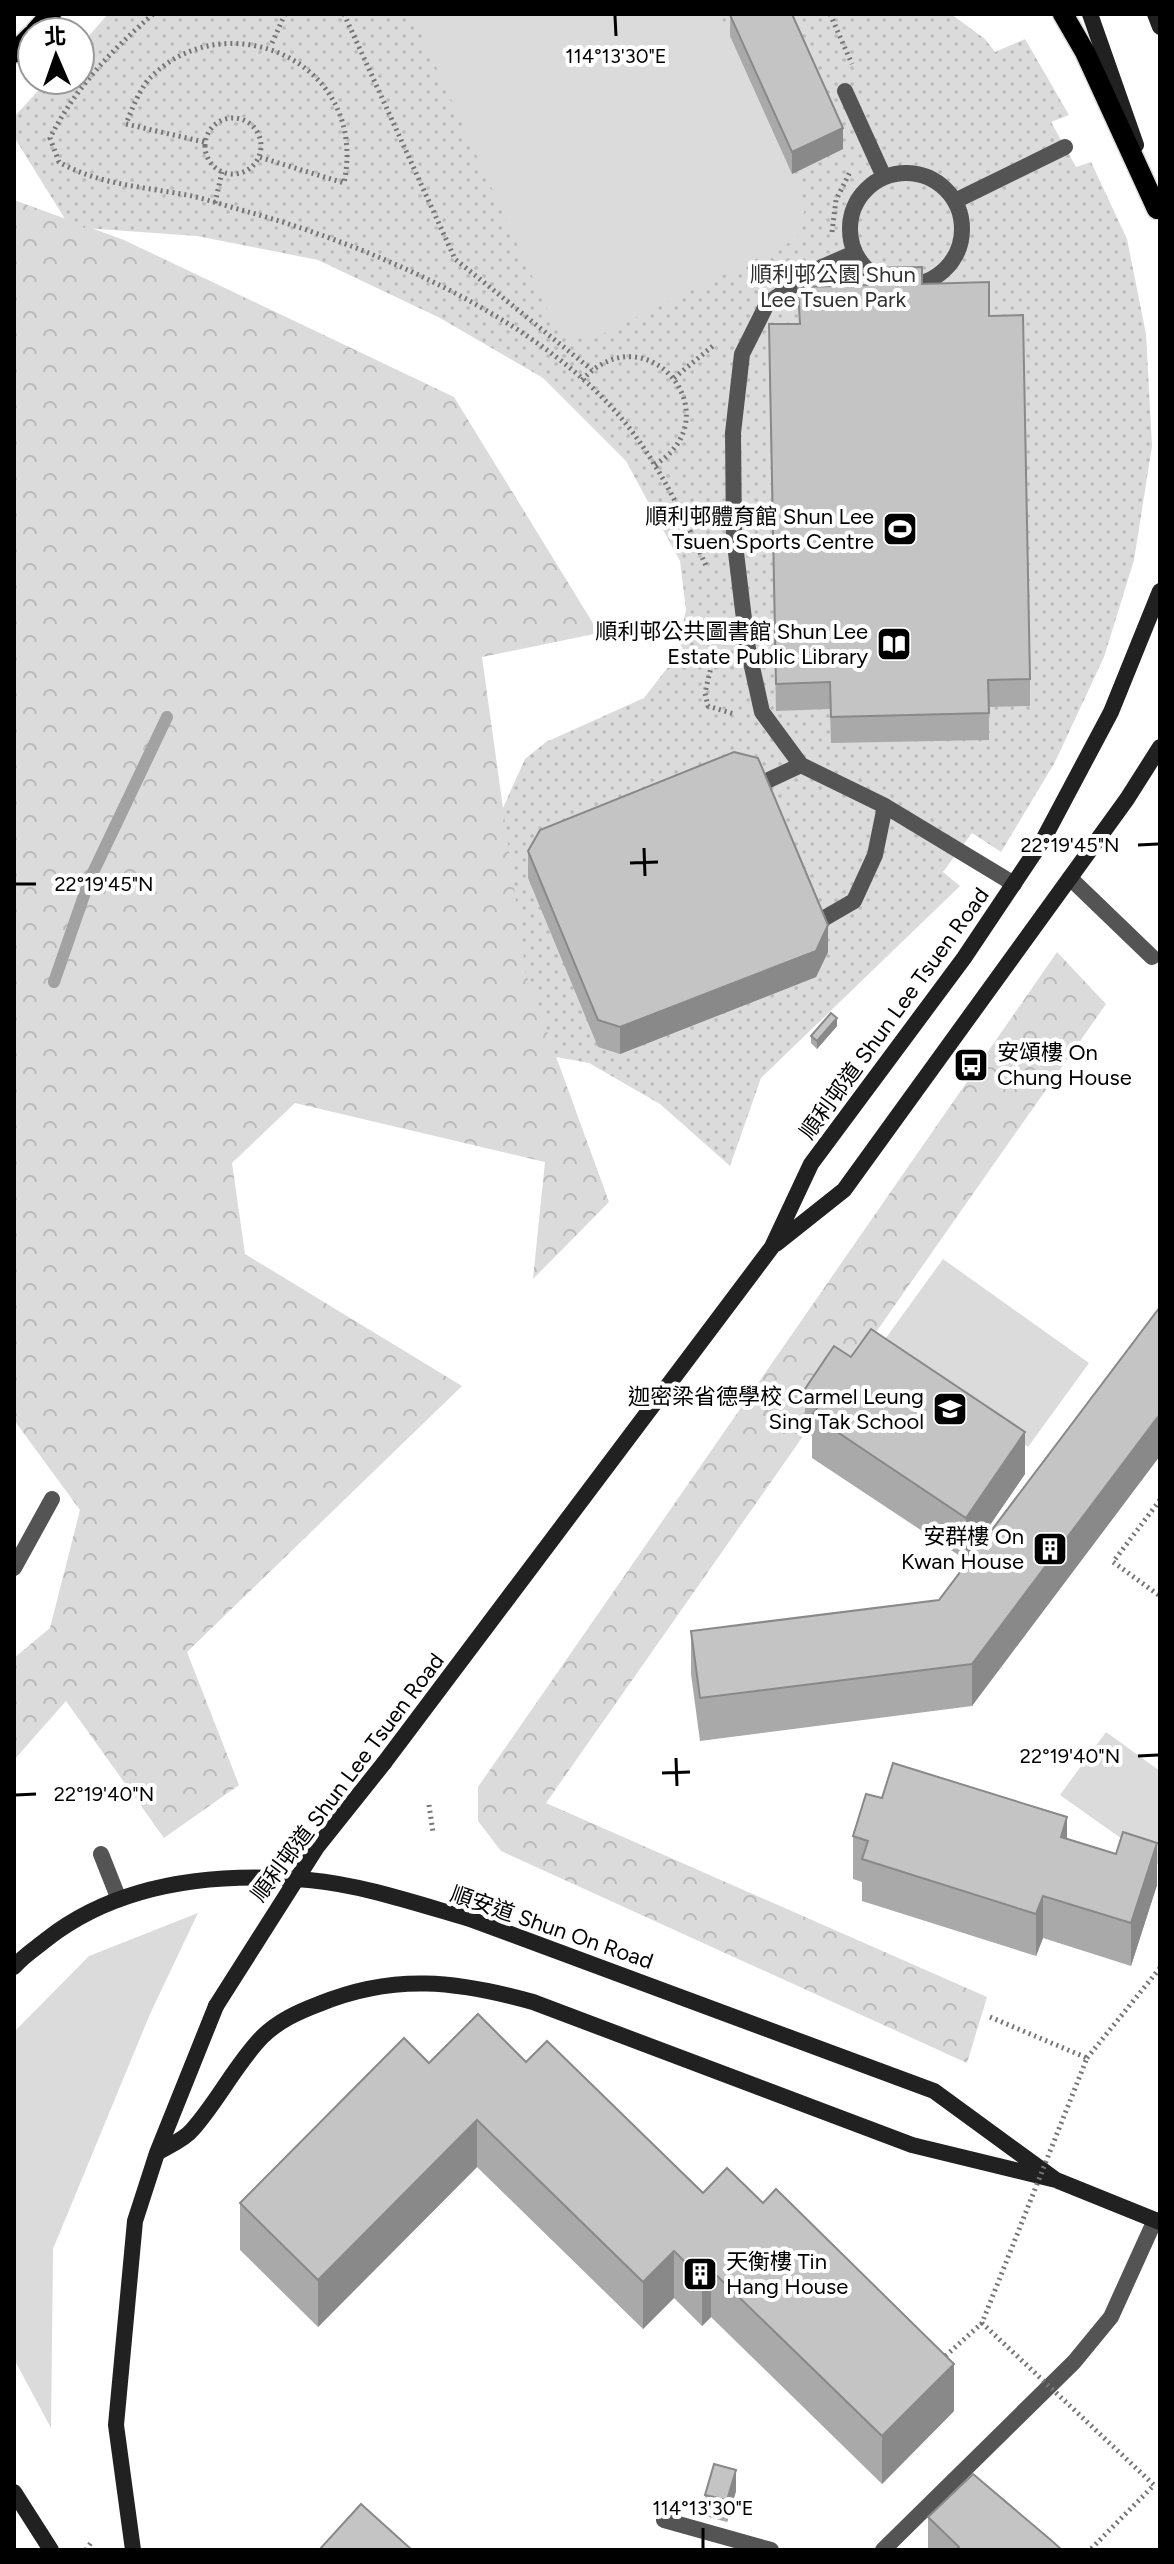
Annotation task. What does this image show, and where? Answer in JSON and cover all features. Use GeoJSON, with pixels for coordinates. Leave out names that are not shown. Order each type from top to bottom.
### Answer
{"type":"FeatureCollection","features":[{"type":"Feature","properties":{"kind":"main road"},"geometry":{"type":"LineString","coordinates":[[1063,14],[1085,52],[1159,215]]}},
{"type":"Feature","properties":{"kind":"main road"},"geometry":{"type":"LineString","coordinates":[[1090,14],[1159,215]]}},
{"type":"Feature","properties":{"kind":"main road"},"geometry":{"type":"LineString","coordinates":[[1155,14],[1160,27]]}},
{"type":"Feature","properties":{"kind":"main road","name":"順利邨道 Shun Lee Tsuen Road"},"geometry":{"type":"LineString","coordinates":[[133,2550],[116,2425],[135,2221],[157,2153],[216,2006],[317,1847],[384,1763],[772,1247],[811,1164],[1014,884],[1094,749],[1137,654],[1160,591]]}},
{"type":"Feature","properties":{"kind":"main road","name":"順利邨道 Shun Lee Tsuen Road"},"geometry":{"type":"LineString","coordinates":[[772,1247],[844,1190],[1070,878],[1160,747]]}},
{"type":"Feature","properties":{"kind":"main road","name":"順安道 Shun On Road"},"geometry":{"type":"LineString","coordinates":[[14,1967],[74,1918],[118,1897],[219,1877],[311,1880],[393,1897],[470,1919],[934,2091],[1056,2180]]}},
{"type":"Feature","properties":{"kind":"main road","name":"順安道 Shun On Road"},"geometry":{"type":"LineString","coordinates":[[157,2153],[191,2132],[237,2065],[264,2035],[289,2016],[334,1998],[377,1986],[424,1982],[476,1986],[533,2002],[912,2145],[1056,2180],[1158,2221]]}},
{"type":"Feature","properties":{"kind":"main road"},"geometry":{"type":"LineString","coordinates":[[14,2492],[51,2550]]}},
{"type":"Feature","properties":{"kind":"lane"},"geometry":{"type":"LineString","coordinates":[[845,91],[884,177]]}},
{"type":"Feature","properties":{"kind":"lane"},"geometry":{"type":"LineString","coordinates":[[955,201],[1065,147]]}},
{"type":"Feature","properties":{"kind":"lane"},"geometry":{"type":"LineString","coordinates":[[916,174],[932,179],[955,201],[961,218],[962,237],[946,268],[932,279],[915,285],[896,285],[880,279],[854,253],[849,236],[850,217],[857,200],[868,186],[884,177],[916,174]]}},
{"type":"Feature","properties":{"kind":"lane"},"geometry":{"type":"LineString","coordinates":[[854,253],[813,271],[767,304],[742,354],[733,433],[734,536],[747,644],[762,712],[801,765],[885,806],[1014,884]]}},
{"type":"Feature","properties":{"kind":"lane"},"geometry":{"type":"LineString","coordinates":[[758,785],[801,765]]}},
{"type":"Feature","properties":{"kind":"lane"},"geometry":{"type":"LineString","coordinates":[[816,923],[854,901],[875,855],[885,806]]}},
{"type":"Feature","properties":{"kind":"lane"},"geometry":{"type":"LineString","coordinates":[[1070,878],[1152,957]]}},
{"type":"Feature","properties":{"kind":"lane"},"geometry":{"type":"LineString","coordinates":[[14,1568],[52,1499]]}},
{"type":"Feature","properties":{"kind":"lane"},"geometry":{"type":"LineString","coordinates":[[101,1854],[118,1897]]}},
{"type":"Feature","properties":{"kind":"lane"},"geometry":{"type":"LineString","coordinates":[[883,2550],[1074,2362],[1111,2317],[1158,2221]]}},
{"type":"Feature","properties":{"kind":"lane"},"geometry":{"type":"LineString","coordinates":[[664,2520],[771,2550]]}},
{"type":"Feature","properties":{"kind":"path"},"geometry":{"type":"LineString","coordinates":[[153,14],[109,52],[64,111],[50,138],[59,162],[84,176],[215,203],[354,245],[428,279],[503,322],[582,380],[627,425],[680,506],[709,574]]}},
{"type":"Feature","properties":{"kind":"path"},"geometry":{"type":"LineString","coordinates":[[272,43],[285,14]]}},
{"type":"Feature","properties":{"kind":"path"},"geometry":{"type":"LineString","coordinates":[[344,14],[455,259],[592,370]]}},
{"type":"Feature","properties":{"kind":"path"},"geometry":{"type":"LineString","coordinates":[[830,14],[856,72]]}},
{"type":"Feature","properties":{"kind":"path"},"geometry":{"type":"LineString","coordinates":[[204,142],[126,124],[137,95],[164,64],[185,51],[231,39],[272,43],[295,55],[327,86],[347,128],[348,163],[344,183],[259,157]]}},
{"type":"Feature","properties":{"kind":"path"},"geometry":{"type":"LineString","coordinates":[[240,118],[256,129],[260,138],[259,157],[240,173],[222,172],[208,161],[204,142],[207,133],[221,119],[240,118]]}},
{"type":"Feature","properties":{"kind":"path"},"geometry":{"type":"LineString","coordinates":[[831,240],[836,200],[852,168],[873,152]]}},
{"type":"Feature","properties":{"kind":"path"},"geometry":{"type":"LineString","coordinates":[[215,203],[222,172]]}},
{"type":"Feature","properties":{"kind":"path"},"geometry":{"type":"LineString","coordinates":[[674,378],[718,340]]}},
{"type":"Feature","properties":{"kind":"path"},"geometry":{"type":"LineString","coordinates":[[582,380],[592,370],[616,358],[640,357],[663,368],[674,378],[685,400],[685,427],[673,451],[653,466]]}},
{"type":"Feature","properties":{"kind":"path"},"geometry":{"type":"LineString","coordinates":[[717,639],[705,693],[708,706],[730,715],[762,712]]}},
{"type":"Feature","properties":{"kind":"path"},"geometry":{"type":"LineString","coordinates":[[1160,1500],[1113,1562],[1160,1596]]}},
{"type":"Feature","properties":{"kind":"path"},"geometry":{"type":"LineString","coordinates":[[429,1805],[433,1832]]}},
{"type":"Feature","properties":{"kind":"path"},"geometry":{"type":"LineString","coordinates":[[930,2369],[982,2323],[1087,2058],[1160,1968]]}},
{"type":"Feature","properties":{"kind":"path"},"geometry":{"type":"LineString","coordinates":[[990,2017],[1087,2058]]}},
{"type":"Feature","properties":{"kind":"path"},"geometry":{"type":"LineString","coordinates":[[982,2323],[1154,2485],[1090,2550]]}},
{"type":"Feature","properties":{"kind":"path"},"geometry":{"type":"LineString","coordinates":[[86,2550],[92,2541]]}},
{"type":"Feature","properties":{"kind":"green space","name":"順利邨公園 Shun Lee Tsuen Park"},"geometry":{"type":"Polygon","coordinates":[[[108,14],[951,14],[985,39],[995,52],[1025,39],[1069,115],[1051,122],[1076,167],[1091,162],[1127,239],[1146,334],[1152,446],[1134,560],[1104,657],[1055,762],[1001,852],[972,833],[943,872],[960,886],[761,1078],[730,1166],[660,1104],[589,1063],[529,1052],[412,1009],[525,759],[546,742],[644,698],[675,658],[686,610],[680,561],[626,461],[543,378],[440,318],[318,260],[197,236],[70,227],[14,137],[14,117],[33,96],[96,96],[96,28],[108,14]]]}},
{"type":"Feature","properties":{"kind":"green space"},"geometry":{"type":"Polygon","coordinates":[[[412,14],[720,14],[806,204],[797,239],[588,341],[557,331],[412,14]]]}},
{"type":"Feature","properties":{"kind":"green space"},"geometry":{"type":"Polygon","coordinates":[[[14,200],[124,240],[454,397],[599,633],[482,657],[526,974],[609,1202],[533,1279],[545,1162],[295,1103],[232,1163],[245,1254],[462,1386],[187,1652],[239,1785],[164,1838],[66,1701],[14,1760],[14,1658],[50,1628],[80,1510],[14,1420],[14,200]]]}},
{"type":"Feature","properties":{"kind":"green space"},"geometry":{"type":"Polygon","coordinates":[[[1057,952],[1106,1004],[546,1803],[987,1997],[967,2063],[501,1851],[478,1821],[478,1787],[1057,952]]]}},
{"type":"Feature","properties":{"kind":"green space"},"geometry":{"type":"Polygon","coordinates":[[[943,1259],[1089,1363],[1028,1447],[883,1342],[943,1259]]]}},
{"type":"Feature","properties":{"kind":"green space"},"geometry":{"type":"Polygon","coordinates":[[[1106,1732],[1160,1771],[1160,1866],[1060,1795],[1106,1732]]]}},
{"type":"Feature","properties":{"kind":"green space"},"geometry":{"type":"Polygon","coordinates":[[[198,1913],[150,2014],[53,2249],[51,2428],[14,2359],[14,2032],[89,1956],[198,1913]]]}},
{"type":"Feature","properties":{"kind":"building"},"geometry":{"type":"Polygon","coordinates":[[[732,14],[792,14],[843,128],[792,152],[732,14]]]}},
{"type":"Feature","properties":{"kind":"building","name":"順利邨體育館 Shun Lee Tsuen Sports Centre"},"geometry":{"type":"Polygon","coordinates":[[[922,267],[922,284],[989,282],[989,316],[1023,315],[1030,679],[988,680],[989,713],[831,717],[830,682],[776,684],[769,324],[800,324],[798,287],[868,285],[867,268],[922,267]]]}},
{"type":"Feature","properties":{"kind":"building"},"geometry":{"type":"Polygon","coordinates":[[[734,752],[758,758],[828,925],[816,951],[620,1027],[598,1020],[528,851],[540,830],[734,752]]]}},
{"type":"Feature","properties":{"kind":"building"},"geometry":{"type":"Polygon","coordinates":[[[831,1013],[837,1018],[817,1041],[811,1036],[831,1013]]]}},
{"type":"Feature","properties":{"kind":"building"},"geometry":{"type":"Polygon","coordinates":[[[1160,1307],[1160,1414],[972,1664],[700,1698],[691,1631],[939,1600],[1160,1307]]]}},
{"type":"Feature","properties":{"kind":"building"},"geometry":{"type":"Polygon","coordinates":[[[871,1329],[1025,1432],[966,1518],[812,1415],[823,1400],[805,1389],[834,1346],[851,1357],[871,1329]]]}},
{"type":"Feature","properties":{"kind":"building"},"geometry":{"type":"Polygon","coordinates":[[[893,1763],[1067,1817],[1061,1837],[1116,1854],[1123,1832],[1157,1843],[1131,1923],[1043,1896],[1036,1914],[862,1859],[868,1841],[853,1836],[866,1794],[882,1798],[893,1763]]]}},
{"type":"Feature","properties":{"kind":"building","name":"天衡樓 Tin Hang House"},"geometry":{"type":"Polygon","coordinates":[[[478,2014],[526,2062],[547,2041],[703,2193],[727,2168],[763,2203],[776,2189],[954,2364],[882,2436],[711,2270],[702,2279],[674,2251],[643,2282],[477,2120],[318,2280],[240,2203],[404,2038],[429,2063],[478,2014]]]}},
{"type":"Feature","properties":{"kind":"building"},"geometry":{"type":"Polygon","coordinates":[[[714,2464],[736,2470],[727,2500],[705,2495],[714,2464]]]}},
{"type":"Feature","properties":{"kind":"building"},"geometry":{"type":"Polygon","coordinates":[[[973,2474],[1062,2550],[956,2550],[959,2547],[928,2517],[973,2474]]]}},
{"type":"Feature","properties":{"kind":"building"},"geometry":{"type":"Polygon","coordinates":[[[361,2504],[412,2550],[319,2550],[361,2504]]]}},
{"type":"Feature","properties":{"kind":"waterway"},"geometry":{"type":"LineString","coordinates":[[54,982],[89,881],[167,717]]}},
{"type":"Feature","properties":{"kind":"place","name":"順利邨體育館 Shun Lee Tsuen Sports Centre"},"geometry":{"type":"Point","coordinates":[900,529]}},
{"type":"Feature","properties":{"kind":"place","name":"順利邨公共圖書館 Shun Lee Estate Public Library"},"geometry":{"type":"Point","coordinates":[894,644]}},
{"type":"Feature","properties":{"kind":"place","name":"安頌樓 On Chung House"},"geometry":{"type":"Point","coordinates":[971,1065]}},
{"type":"Feature","properties":{"kind":"place","name":"迦密梁省德學校 Carmel Leung Sing Tak School"},"geometry":{"type":"Point","coordinates":[950,1409]}},
{"type":"Feature","properties":{"kind":"place","name":"安群樓 On Kwan House"},"geometry":{"type":"Point","coordinates":[1050,1549]}},
{"type":"Feature","properties":{"kind":"place","name":"天衡樓 Tin Hang House"},"geometry":{"type":"Point","coordinates":[700,2274]}}]}
